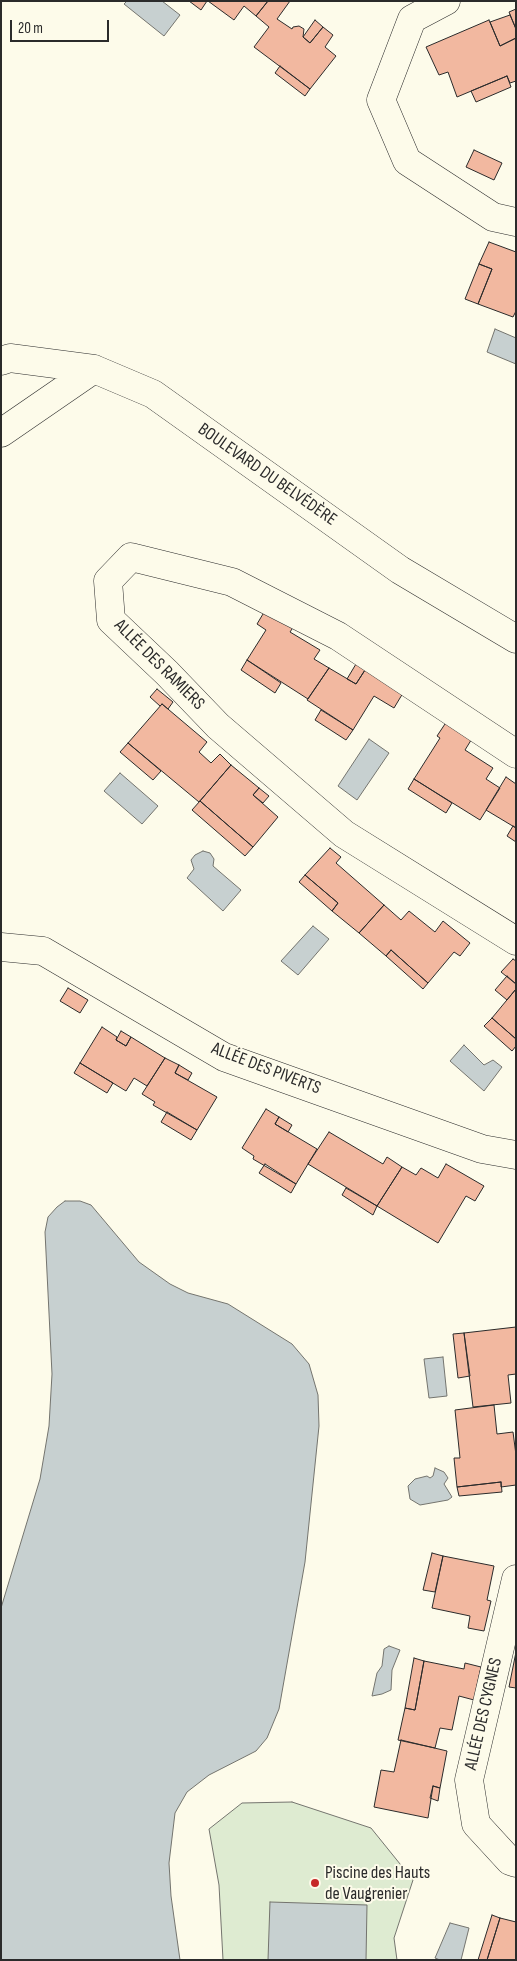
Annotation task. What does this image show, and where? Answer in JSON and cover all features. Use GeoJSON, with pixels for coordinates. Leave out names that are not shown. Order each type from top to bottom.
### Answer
{"type":"FeatureCollection","features":[{"type":"Feature","properties":{"kind":"street"},"geometry":{"type":"LineString","coordinates":[[446,1],[412,19],[381,100],[407,161],[493,217],[516,222]]}},
{"type":"Feature","properties":{"kind":"street","name":"BOULEVARD DU BELVÉDÈRE"},"geometry":{"type":"LineString","coordinates":[[1,361],[10,358],[94,369],[153,394],[400,570],[516,639]]}},
{"type":"Feature","properties":{"kind":"street"},"geometry":{"type":"LineString","coordinates":[[1,433],[94,369]]}},
{"type":"Feature","properties":{"kind":"street","name":"ALLÉE DES RAMIERS"},"geometry":{"type":"LineString","coordinates":[[516,754],[338,636],[232,582],[130,557],[108,581],[111,620],[167,673],[218,726],[344,834],[516,941]]}},
{"type":"Feature","properties":{"kind":"street","name":"ALLÉE DES PIVERTS"},"geometry":{"type":"LineString","coordinates":[[1,947],[43,951],[224,1057],[482,1149],[516,1155]]}},
{"type":"Feature","properties":{"kind":"street","name":"ALLÉE DES CYGNES"},"geometry":{"type":"LineString","coordinates":[[516,1579],[469,1780],[476,1824],[510,1861],[516,1863]]}},
{"type":"Feature","properties":{"kind":"green space","name":"Piscine des Hauts de Vaugrenier"},"geometry":{"type":"Polygon","coordinates":[[[292,1802],[371,1828],[413,1880],[394,1938],[397,1960],[223,1960],[219,1885],[209,1829],[242,1803],[292,1802]]]}},
{"type":"Feature","properties":{"kind":"shaded area"},"geometry":{"type":"Polygon","coordinates":[[[127,1],[162,1],[180,15],[164,36],[124,4],[127,1]]]}},
{"type":"Feature","properties":{"kind":"shaded area"},"geometry":{"type":"Polygon","coordinates":[[[495,329],[516,338],[516,364],[487,352],[495,329]]]}},
{"type":"Feature","properties":{"kind":"shaded area"},"geometry":{"type":"Polygon","coordinates":[[[369,739],[389,753],[357,800],[338,786],[369,739]]]}},
{"type":"Feature","properties":{"kind":"shaded area"},"geometry":{"type":"Polygon","coordinates":[[[120,773],[158,806],[142,824],[104,791],[120,773]]]}},
{"type":"Feature","properties":{"kind":"shaded area"},"geometry":{"type":"Polygon","coordinates":[[[203,851],[210,853],[214,859],[213,866],[241,890],[223,911],[187,878],[194,869],[191,860],[195,855],[203,851]]]}},
{"type":"Feature","properties":{"kind":"shaded area"},"geometry":{"type":"Polygon","coordinates":[[[313,926],[329,939],[298,975],[281,961],[313,926]]]}},
{"type":"Feature","properties":{"kind":"shaded area"},"geometry":{"type":"Polygon","coordinates":[[[464,1045],[484,1065],[493,1060],[502,1067],[484,1091],[450,1061],[464,1045]]]}},
{"type":"Feature","properties":{"kind":"shaded area"},"geometry":{"type":"Polygon","coordinates":[[[65,1201],[80,1201],[91,1205],[139,1262],[170,1284],[188,1293],[228,1304],[292,1344],[309,1364],[318,1395],[319,1426],[305,1562],[279,1709],[267,1738],[256,1751],[209,1775],[187,1792],[175,1813],[169,1863],[171,1896],[180,1960],[1,1960],[1,1608],[40,1479],[49,1426],[52,1374],[45,1232],[48,1217],[65,1201]]]}},
{"type":"Feature","properties":{"kind":"shaded area"},"geometry":{"type":"Polygon","coordinates":[[[443,1357],[447,1396],[429,1398],[424,1359],[443,1357]]]}},
{"type":"Feature","properties":{"kind":"shaded area"},"geometry":{"type":"Polygon","coordinates":[[[435,1468],[444,1472],[448,1478],[444,1484],[452,1497],[448,1500],[420,1505],[410,1499],[408,1486],[415,1479],[433,1476],[435,1468]]]}},
{"type":"Feature","properties":{"kind":"shaded area"},"geometry":{"type":"Polygon","coordinates":[[[389,1646],[400,1650],[392,1670],[391,1690],[372,1696],[377,1673],[382,1666],[384,1649],[389,1646]]]}},
{"type":"Feature","properties":{"kind":"shaded area"},"geometry":{"type":"Polygon","coordinates":[[[270,1902],[367,1905],[366,1960],[268,1960],[270,1902]]]}},
{"type":"Feature","properties":{"kind":"shaded area"},"geometry":{"type":"Polygon","coordinates":[[[450,1923],[469,1928],[461,1960],[440,1960],[435,1958],[450,1923]]]}},
{"type":"Feature","properties":{"kind":"building"},"geometry":{"type":"Polygon","coordinates":[[[189,1],[207,1],[201,10],[189,1]]]}},
{"type":"Feature","properties":{"kind":"building"},"geometry":{"type":"Polygon","coordinates":[[[208,1],[268,1],[256,16],[244,6],[234,20],[208,1]]]}},
{"type":"Feature","properties":{"kind":"building"},"geometry":{"type":"Polygon","coordinates":[[[268,1],[290,1],[277,19],[292,29],[299,26],[304,29],[303,37],[310,43],[323,27],[333,35],[325,47],[336,56],[310,89],[254,47],[269,27],[256,16],[268,1]]]}},
{"type":"Feature","properties":{"kind":"building"},"geometry":{"type":"Polygon","coordinates":[[[516,9],[516,29],[509,12],[516,9]]]}},
{"type":"Feature","properties":{"kind":"building"},"geometry":{"type":"Polygon","coordinates":[[[510,15],[516,29],[516,38],[500,46],[490,22],[510,15]]]}},
{"type":"Feature","properties":{"kind":"building"},"geometry":{"type":"Polygon","coordinates":[[[315,20],[323,27],[310,43],[303,37],[315,20]]]}},
{"type":"Feature","properties":{"kind":"building"},"geometry":{"type":"Polygon","coordinates":[[[489,20],[500,46],[516,38],[516,81],[510,83],[507,76],[457,97],[448,72],[439,75],[426,47],[489,20]]]}},
{"type":"Feature","properties":{"kind":"building"},"geometry":{"type":"Polygon","coordinates":[[[280,66],[310,89],[305,96],[275,73],[280,66]]]}},
{"type":"Feature","properties":{"kind":"building"},"geometry":{"type":"Polygon","coordinates":[[[507,76],[511,87],[476,102],[471,91],[507,76]]]}},
{"type":"Feature","properties":{"kind":"building"},"geometry":{"type":"Polygon","coordinates":[[[474,150],[502,163],[494,180],[466,167],[474,150]]]}},
{"type":"Feature","properties":{"kind":"building"},"geometry":{"type":"Polygon","coordinates":[[[489,242],[516,252],[516,311],[513,317],[478,304],[492,269],[479,264],[489,242]]]}},
{"type":"Feature","properties":{"kind":"building"},"geometry":{"type":"Polygon","coordinates":[[[479,264],[492,269],[478,304],[465,299],[479,264]]]}},
{"type":"Feature","properties":{"kind":"building"},"geometry":{"type":"Polygon","coordinates":[[[266,609],[294,626],[290,632],[320,650],[314,659],[329,668],[308,699],[247,660],[266,630],[257,624],[266,609]]]}},
{"type":"Feature","properties":{"kind":"building"},"geometry":{"type":"Polygon","coordinates":[[[247,660],[281,683],[275,693],[241,670],[247,660]]]}},
{"type":"Feature","properties":{"kind":"building"},"geometry":{"type":"Polygon","coordinates":[[[356,664],[365,670],[356,684],[347,679],[356,664]]]}},
{"type":"Feature","properties":{"kind":"building"},"geometry":{"type":"Polygon","coordinates":[[[329,668],[356,684],[365,670],[403,693],[394,708],[374,696],[353,730],[307,700],[329,668]]]}},
{"type":"Feature","properties":{"kind":"building"},"geometry":{"type":"Polygon","coordinates":[[[157,689],[173,702],[168,709],[162,704],[160,706],[150,697],[157,689]]]}},
{"type":"Feature","properties":{"kind":"building"},"geometry":{"type":"Polygon","coordinates":[[[162,704],[207,742],[199,752],[211,763],[220,754],[231,765],[199,802],[128,743],[162,704]]]}},
{"type":"Feature","properties":{"kind":"building"},"geometry":{"type":"Polygon","coordinates":[[[321,710],[353,730],[346,740],[315,720],[321,710]]]}},
{"type":"Feature","properties":{"kind":"building"},"geometry":{"type":"Polygon","coordinates":[[[447,721],[473,737],[465,750],[493,768],[486,779],[500,788],[480,820],[414,779],[440,738],[437,736],[447,721]]]}},
{"type":"Feature","properties":{"kind":"building"},"geometry":{"type":"Polygon","coordinates":[[[128,743],[161,771],[153,780],[120,752],[128,743]]]}},
{"type":"Feature","properties":{"kind":"building"},"geometry":{"type":"Polygon","coordinates":[[[231,765],[259,788],[253,795],[278,817],[253,847],[200,801],[231,765]]]}},
{"type":"Feature","properties":{"kind":"building"},"geometry":{"type":"Polygon","coordinates":[[[506,777],[516,784],[516,828],[486,810],[506,777]]]}},
{"type":"Feature","properties":{"kind":"building"},"geometry":{"type":"Polygon","coordinates":[[[414,779],[452,803],[446,813],[408,789],[414,779]]]}},
{"type":"Feature","properties":{"kind":"building"},"geometry":{"type":"Polygon","coordinates":[[[259,788],[269,796],[263,803],[253,795],[259,788]]]}},
{"type":"Feature","properties":{"kind":"building"},"geometry":{"type":"Polygon","coordinates":[[[200,801],[253,847],[245,856],[192,810],[200,801]]]}},
{"type":"Feature","properties":{"kind":"building"},"geometry":{"type":"Polygon","coordinates":[[[513,826],[516,828],[516,842],[507,836],[513,826]]]}},
{"type":"Feature","properties":{"kind":"building"},"geometry":{"type":"Polygon","coordinates":[[[330,848],[341,857],[336,863],[384,905],[359,933],[332,911],[338,903],[305,875],[330,848]]]}},
{"type":"Feature","properties":{"kind":"building"},"geometry":{"type":"Polygon","coordinates":[[[305,875],[338,903],[332,911],[299,882],[305,875]]]}},
{"type":"Feature","properties":{"kind":"building"},"geometry":{"type":"Polygon","coordinates":[[[384,905],[401,920],[409,911],[435,932],[443,921],[470,943],[460,956],[454,952],[428,983],[391,950],[386,956],[359,933],[384,905]]]}},
{"type":"Feature","properties":{"kind":"building"},"geometry":{"type":"Polygon","coordinates":[[[391,950],[428,983],[423,989],[386,956],[391,950]]]}},
{"type":"Feature","properties":{"kind":"building"},"geometry":{"type":"Polygon","coordinates":[[[513,959],[516,961],[516,984],[501,972],[513,959]]]}},
{"type":"Feature","properties":{"kind":"building"},"geometry":{"type":"Polygon","coordinates":[[[507,976],[516,984],[516,989],[507,1000],[495,990],[507,976]]]}},
{"type":"Feature","properties":{"kind":"building"},"geometry":{"type":"Polygon","coordinates":[[[68,988],[88,1000],[80,1013],[60,1001],[68,988]]]}},
{"type":"Feature","properties":{"kind":"building"},"geometry":{"type":"Polygon","coordinates":[[[516,989],[516,1039],[492,1018],[516,989]]]}},
{"type":"Feature","properties":{"kind":"building"},"geometry":{"type":"Polygon","coordinates":[[[492,1018],[516,1039],[516,1046],[512,1051],[484,1026],[492,1018]]]}},
{"type":"Feature","properties":{"kind":"building"},"geometry":{"type":"Polygon","coordinates":[[[102,1027],[117,1037],[116,1040],[126,1046],[131,1037],[165,1058],[147,1086],[134,1078],[126,1091],[80,1063],[102,1027]]]}},
{"type":"Feature","properties":{"kind":"building"},"geometry":{"type":"Polygon","coordinates":[[[121,1031],[131,1037],[126,1046],[116,1040],[121,1031]]]}},
{"type":"Feature","properties":{"kind":"building"},"geometry":{"type":"Polygon","coordinates":[[[165,1058],[179,1065],[175,1073],[217,1097],[197,1130],[153,1105],[155,1102],[142,1094],[165,1058]]]}},
{"type":"Feature","properties":{"kind":"building"},"geometry":{"type":"Polygon","coordinates":[[[80,1063],[113,1083],[107,1093],[74,1073],[80,1063]]]}},
{"type":"Feature","properties":{"kind":"building"},"geometry":{"type":"Polygon","coordinates":[[[179,1065],[192,1073],[188,1080],[175,1073],[179,1065]]]}},
{"type":"Feature","properties":{"kind":"building"},"geometry":{"type":"Polygon","coordinates":[[[266,1109],[279,1117],[275,1124],[317,1149],[296,1184],[253,1159],[254,1156],[242,1148],[266,1109]]]}},
{"type":"Feature","properties":{"kind":"building"},"geometry":{"type":"Polygon","coordinates":[[[167,1112],[197,1130],[191,1140],[161,1122],[167,1112]]]}},
{"type":"Feature","properties":{"kind":"building"},"geometry":{"type":"Polygon","coordinates":[[[279,1117],[292,1125],[288,1132],[275,1124],[279,1117]]]}},
{"type":"Feature","properties":{"kind":"building"},"geometry":{"type":"Polygon","coordinates":[[[329,1132],[383,1164],[387,1157],[402,1167],[377,1206],[308,1164],[329,1132]]]}},
{"type":"Feature","properties":{"kind":"building"},"geometry":{"type":"Polygon","coordinates":[[[265,1164],[296,1184],[291,1193],[259,1173],[265,1164]]]}},
{"type":"Feature","properties":{"kind":"building"},"geometry":{"type":"Polygon","coordinates":[[[446,1164],[484,1186],[475,1201],[466,1196],[438,1243],[377,1206],[402,1167],[416,1175],[421,1168],[438,1178],[446,1164]]]}},
{"type":"Feature","properties":{"kind":"building"},"geometry":{"type":"Polygon","coordinates":[[[346,1188],[377,1206],[373,1215],[342,1195],[346,1188]]]}},
{"type":"Feature","properties":{"kind":"building"},"geometry":{"type":"Polygon","coordinates":[[[516,1327],[516,1374],[508,1375],[511,1403],[473,1407],[464,1333],[516,1327]]]}},
{"type":"Feature","properties":{"kind":"building"},"geometry":{"type":"Polygon","coordinates":[[[464,1333],[470,1376],[458,1378],[453,1334],[464,1333]]]}},
{"type":"Feature","properties":{"kind":"building"},"geometry":{"type":"Polygon","coordinates":[[[494,1405],[497,1434],[513,1432],[516,1455],[516,1485],[501,1487],[501,1482],[457,1487],[454,1458],[460,1458],[455,1410],[494,1405]]]}},
{"type":"Feature","properties":{"kind":"building"},"geometry":{"type":"Polygon","coordinates":[[[501,1482],[502,1492],[459,1496],[457,1487],[501,1482]]]}},
{"type":"Feature","properties":{"kind":"building"},"geometry":{"type":"Polygon","coordinates":[[[432,1553],[443,1556],[435,1592],[423,1590],[432,1553]]]}},
{"type":"Feature","properties":{"kind":"building"},"geometry":{"type":"Polygon","coordinates":[[[443,1556],[494,1566],[487,1600],[491,1601],[484,1631],[468,1628],[470,1616],[432,1608],[443,1556]]]}},
{"type":"Feature","properties":{"kind":"building"},"geometry":{"type":"Polygon","coordinates":[[[516,1652],[516,1688],[509,1687],[516,1652]]]}},
{"type":"Feature","properties":{"kind":"building"},"geometry":{"type":"Polygon","coordinates":[[[414,1658],[424,1661],[415,1710],[405,1708],[414,1658]]]}},
{"type":"Feature","properties":{"kind":"building"},"geometry":{"type":"Polygon","coordinates":[[[424,1661],[464,1669],[465,1663],[481,1667],[474,1700],[459,1696],[452,1730],[440,1728],[435,1748],[398,1740],[405,1708],[415,1710],[424,1661]]]}},
{"type":"Feature","properties":{"kind":"building"},"geometry":{"type":"Polygon","coordinates":[[[401,1740],[447,1751],[440,1788],[433,1786],[428,1818],[374,1807],[381,1770],[394,1772],[401,1740]]]}},
{"type":"Feature","properties":{"kind":"building"},"geometry":{"type":"Polygon","coordinates":[[[433,1786],[440,1788],[438,1801],[430,1798],[433,1786]]]}},
{"type":"Feature","properties":{"kind":"building"},"geometry":{"type":"Polygon","coordinates":[[[492,1915],[500,1918],[487,1960],[478,1960],[492,1915]]]}},
{"type":"Feature","properties":{"kind":"building"},"geometry":{"type":"Polygon","coordinates":[[[500,1918],[516,1922],[516,1960],[487,1960],[500,1918]]]}},
{"type":"Feature","properties":{"kind":"place","name":"Piscine des Hauts de Vaugrenier"},"geometry":{"type":"Point","coordinates":[315,1883]}}]}
